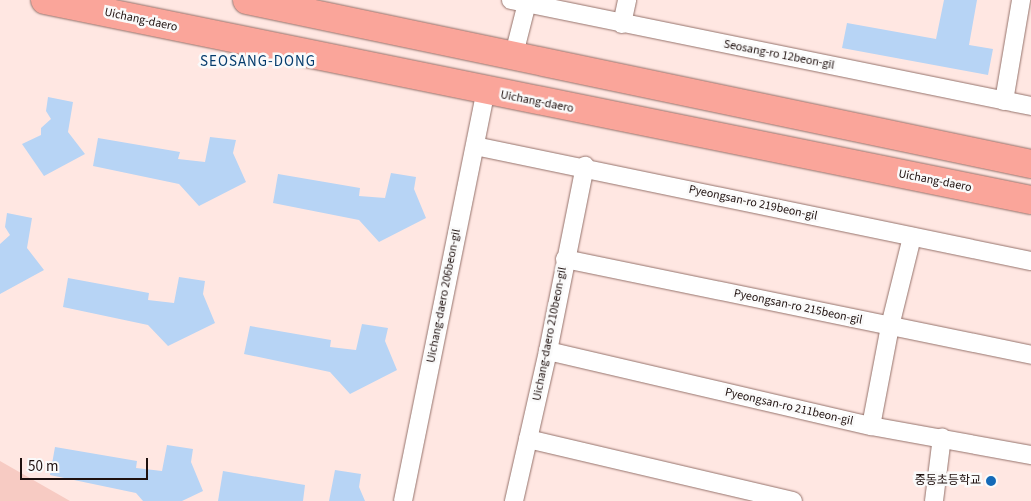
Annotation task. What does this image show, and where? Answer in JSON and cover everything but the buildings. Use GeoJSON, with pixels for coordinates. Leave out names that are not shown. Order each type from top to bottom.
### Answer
{"type":"FeatureCollection","features":[{"type":"Feature","properties":{"kind":"main road","name":"Uichang-daero"},"geometry":{"type":"LineString","coordinates":[[44,0],[1031,200]]}},
{"type":"Feature","properties":{"kind":"main road"},"geometry":{"type":"LineString","coordinates":[[248,0],[514,54],[1031,164]]}},
{"type":"Feature","properties":{"kind":"street"},"geometry":{"type":"LineString","coordinates":[[622,24],[627,0]]}},
{"type":"Feature","properties":{"kind":"street"},"geometry":{"type":"LineString","coordinates":[[1004,100],[1021,0]]}},
{"type":"Feature","properties":{"kind":"street","name":"Seosang-ro 12beon-gil"},"geometry":{"type":"LineString","coordinates":[[514,54],[521,1],[622,24],[1031,106]]}},
{"type":"Feature","properties":{"kind":"street","name":"Uichang-daero 206beon-gil"},"geometry":{"type":"LineString","coordinates":[[403,501],[486,91]]}},
{"type":"Feature","properties":{"kind":"street","name":"Pyeongsan-ro 219beon-gil"},"geometry":{"type":"LineString","coordinates":[[475,146],[584,166],[1031,262]]}},
{"type":"Feature","properties":{"kind":"street","name":"Uichang-daero 210beon-gil"},"geometry":{"type":"LineString","coordinates":[[514,501],[548,351],[564,259],[584,166]]}},
{"type":"Feature","properties":{"kind":"street"},"geometry":{"type":"LineString","coordinates":[[871,426],[890,326],[912,237]]}},
{"type":"Feature","properties":{"kind":"street","name":"Pyeongsan-ro 215beon-gil"},"geometry":{"type":"LineString","coordinates":[[564,259],[1031,355]]}},
{"type":"Feature","properties":{"kind":"street","name":"Pyeongsan-ro 211beon-gil"},"geometry":{"type":"LineString","coordinates":[[548,351],[871,426],[942,437],[1031,455]]}},
{"type":"Feature","properties":{"kind":"street"},"geometry":{"type":"LineString","coordinates":[[934,501],[942,437]]}},
{"type":"Feature","properties":{"kind":"street"},"geometry":{"type":"LineString","coordinates":[[528,439],[793,501]]}},
{"type":"Feature","properties":{"kind":"shaded area"},"geometry":{"type":"Polygon","coordinates":[[[0,461],[70,501],[0,501],[0,461]]]}},
{"type":"Feature","properties":{"kind":"place","name":"중동초등학교"},"geometry":{"type":"Point","coordinates":[991,481]}},
{"type":"Feature","properties":{"kind":"district","name":"SEOSANG-DONG"},"geometry":{"type":"Point","coordinates":[258,62]}}]}
